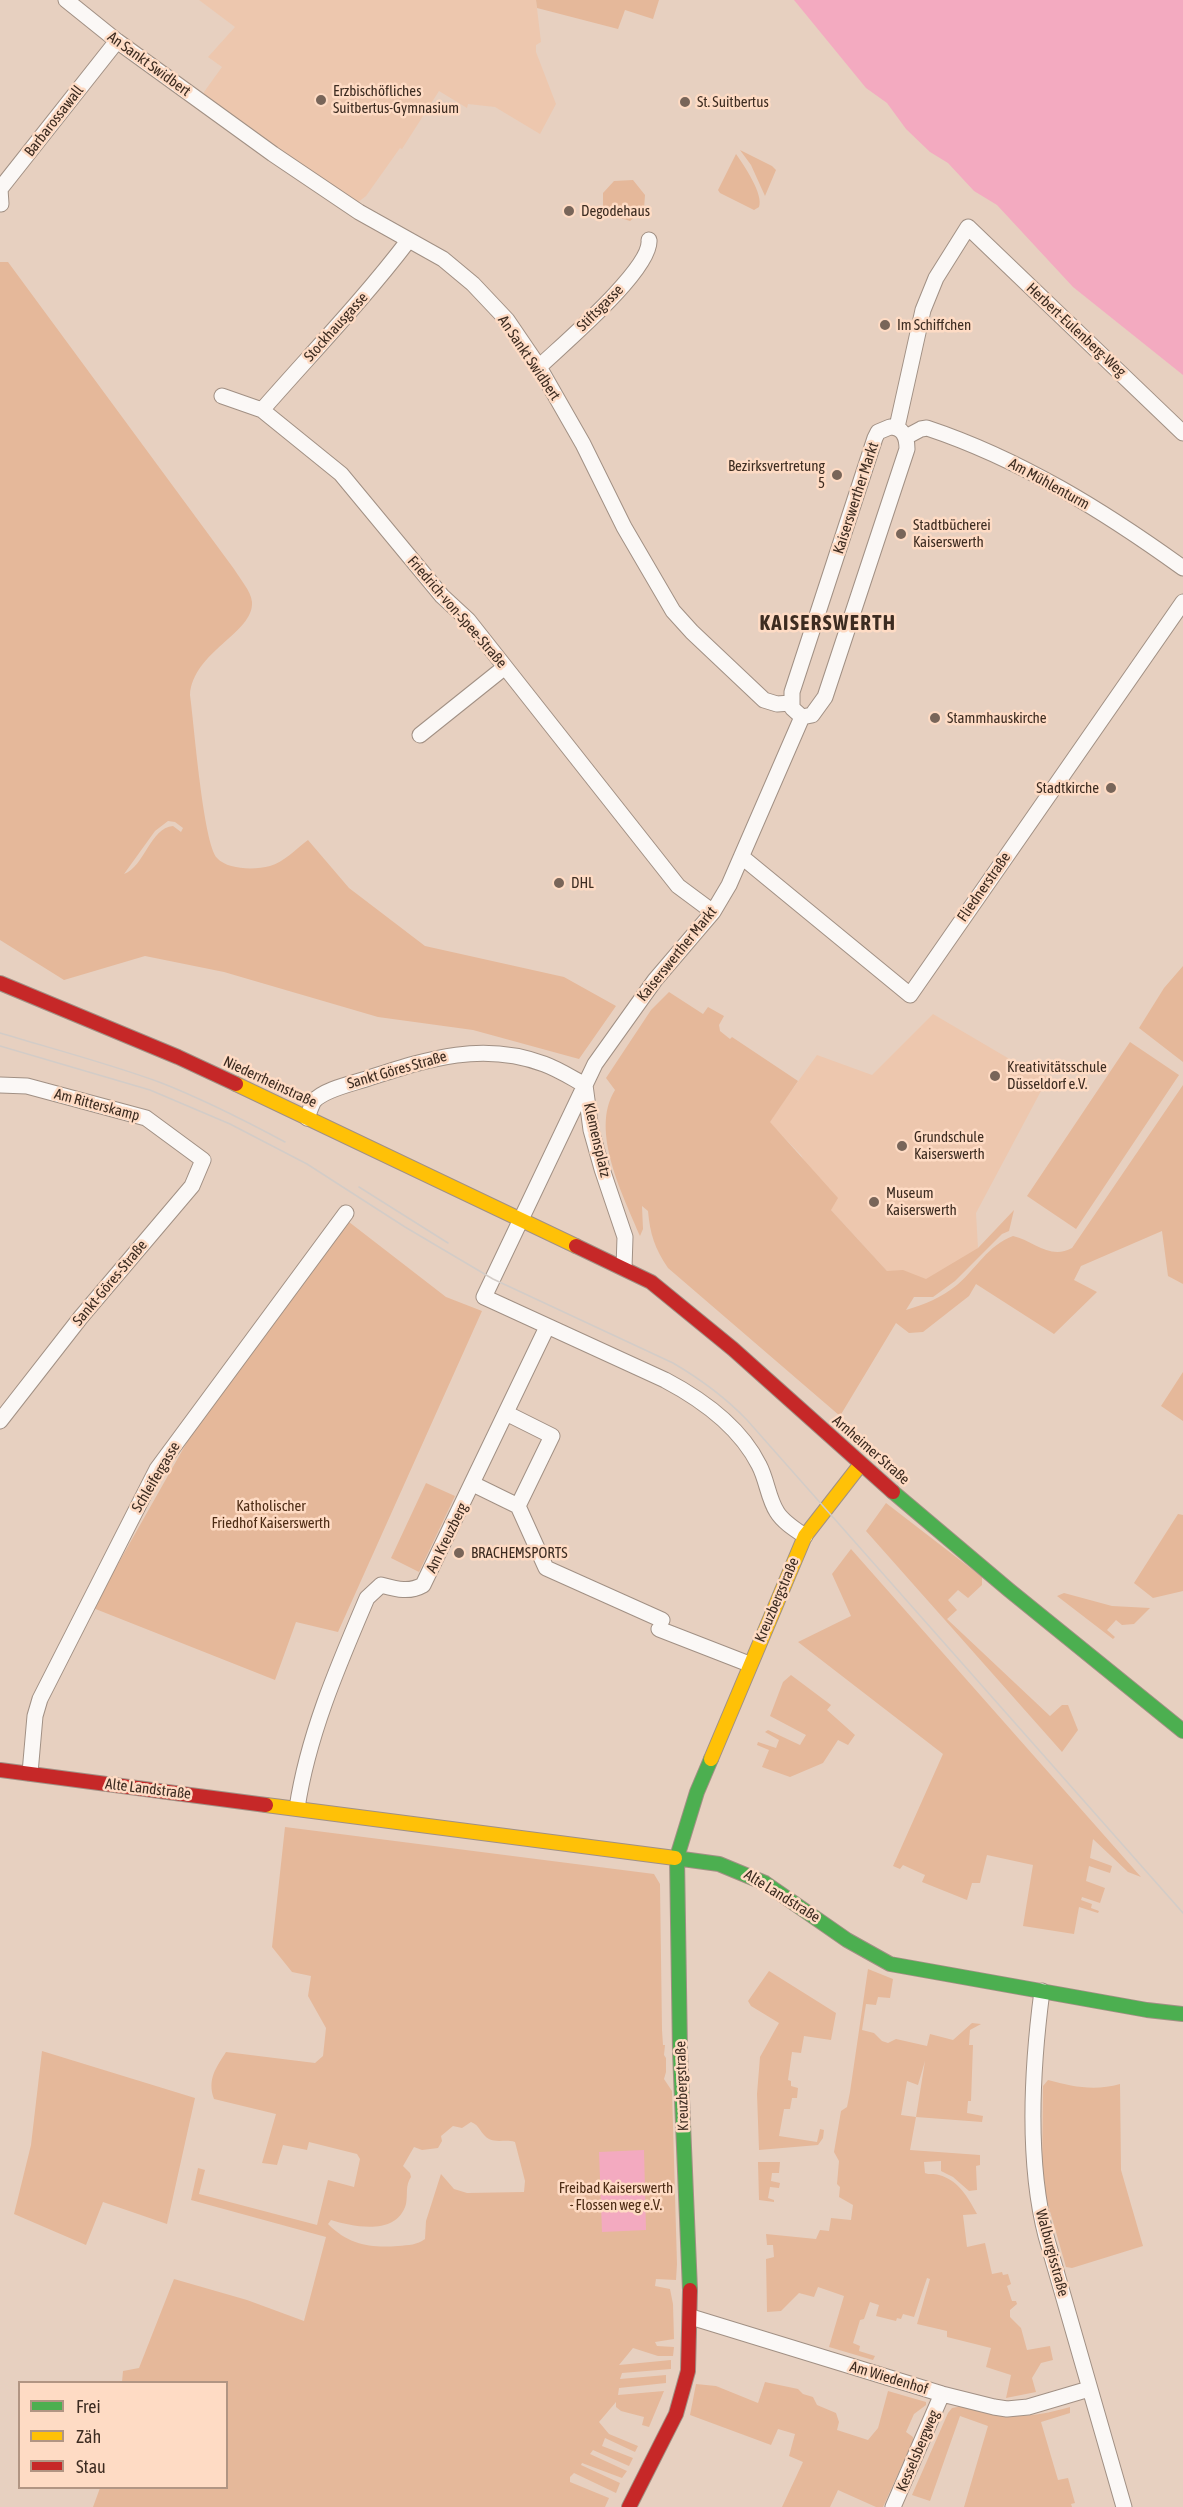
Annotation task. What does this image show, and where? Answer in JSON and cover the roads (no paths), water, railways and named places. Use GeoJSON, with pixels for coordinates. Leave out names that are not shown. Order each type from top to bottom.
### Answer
{"type":"FeatureCollection","features":[{"type":"Feature","properties":{"kind":"street","name":"An Sankt Swidbert"},"geometry":{"type":"LineString","coordinates":[[66,0],[117,41],[282,160],[359,212],[443,259],[473,284],[507,320],[539,367],[583,444],[624,527],[673,611],[764,700],[777,704],[791,703]]}},
{"type":"Feature","properties":{"kind":"street","name":"Barbarossawall"},"geometry":{"type":"LineString","coordinates":[[1,204],[0,189],[117,41]]}},
{"type":"Feature","properties":{"kind":"street","name":"Kaiserswerther Markt"},"geometry":{"type":"LineString","coordinates":[[585,1085],[596,1064],[655,980],[713,912],[742,857],[802,717],[812,715],[825,696],[908,449],[901,432],[923,310],[936,278],[968,227]]}},
{"type":"Feature","properties":{"kind":"street","name":"Herbert-Eulenberg-Weg"},"geometry":{"type":"LineString","coordinates":[[968,227],[1183,433]]}},
{"type":"Feature","properties":{"kind":"street","name":"Stiftsgasse"},"geometry":{"type":"LineString","coordinates":[[539,367],[620,289],[642,262],[650,246],[649,240]]}},
{"type":"Feature","properties":{"kind":"street","name":"Stockhausgasse"},"geometry":{"type":"LineString","coordinates":[[262,410],[336,325],[360,302],[408,241]]}},
{"type":"Feature","properties":{"kind":"street","name":"Friedrich-von-Spee-Straße"},"geometry":{"type":"LineString","coordinates":[[222,396],[262,410],[341,474],[442,596],[468,620],[678,886],[713,912]]}},
{"type":"Feature","properties":{"kind":"street","name":"Am Mühlenturm"},"geometry":{"type":"LineString","coordinates":[[901,432],[927,428],[996,455],[1040,477],[1118,523],[1183,568]]}},
{"type":"Feature","properties":{"kind":"street","name":"Kaiserswerther Markt"},"geometry":{"type":"LineString","coordinates":[[791,703],[792,692],[875,438],[883,429],[901,432]]}},
{"type":"Feature","properties":{"kind":"street","name":"Fliednerstraße"},"geometry":{"type":"LineString","coordinates":[[742,857],[910,995],[1183,602]]}},
{"type":"Feature","properties":{"kind":"street"},"geometry":{"type":"LineString","coordinates":[[420,735],[506,667]]}},
{"type":"Feature","properties":{"kind":"street"},"geometry":{"type":"LineString","coordinates":[[791,703],[792,708],[802,717]]}},
{"type":"Feature","properties":{"kind":"street","name":"Niederrheinstraße"},"geometry":{"type":"LineString","coordinates":[[0,983],[178,1057],[522,1220]]}},
{"type":"Feature","properties":{"kind":"street","name":"Sankt Göres Straße"},"geometry":{"type":"LineString","coordinates":[[307,1118],[315,1101],[333,1090],[428,1059],[452,1054],[524,1058],[546,1065],[585,1085]]}},
{"type":"Feature","properties":{"kind":"street","name":"Am Ritterskamp"},"geometry":{"type":"LineString","coordinates":[[0,1085],[27,1086],[146,1118],[186,1147]]}},
{"type":"Feature","properties":{"kind":"street","name":"Klemensplatz"},"geometry":{"type":"LineString","coordinates":[[522,1220],[585,1085]]}},
{"type":"Feature","properties":{"kind":"street","name":"Klemensplatz"},"geometry":{"type":"LineString","coordinates":[[585,1085],[591,1130],[625,1237],[624,1268]]}},
{"type":"Feature","properties":{"kind":"street","name":"Sankt-Göres-Straße"},"geometry":{"type":"LineString","coordinates":[[0,1421],[81,1317],[192,1186],[203,1160],[186,1147]]}},
{"type":"Feature","properties":{"kind":"street","name":"Schleifergasse"},"geometry":{"type":"LineString","coordinates":[[30,1773],[35,1716],[40,1700],[157,1469],[346,1213]]}},
{"type":"Feature","properties":{"kind":"street"},"geometry":{"type":"LineString","coordinates":[[522,1220],[484,1297],[664,1380],[694,1395],[711,1407],[745,1444],[759,1464],[777,1513],[805,1536]]}},
{"type":"Feature","properties":{"kind":"street","name":"Arnheimer Straße"},"geometry":{"type":"LineString","coordinates":[[522,1220],[651,1282],[724,1342],[861,1464],[1009,1590],[1183,1731]]}},
{"type":"Feature","properties":{"kind":"street","name":"Am Kreuzberg"},"geometry":{"type":"LineString","coordinates":[[297,1808],[306,1759],[322,1710],[368,1598],[381,1586],[400,1590],[423,1586],[547,1327]]}},
{"type":"Feature","properties":{"kind":"street"},"geometry":{"type":"LineString","coordinates":[[506,1413],[552,1436],[518,1506],[546,1568],[661,1625],[749,1664]]}},
{"type":"Feature","properties":{"kind":"street","name":"Kreuzbergstraße"},"geometry":{"type":"LineString","coordinates":[[629,2507],[676,2414],[688,2371],[691,2317],[680,2052],[678,1857],[697,1792],[749,1664],[805,1536],[861,1464]]}},
{"type":"Feature","properties":{"kind":"street","name":"Am Kreuzberg"},"geometry":{"type":"LineString","coordinates":[[473,1484],[518,1506]]}},
{"type":"Feature","properties":{"kind":"street","name":"Alte Landstraße"},"geometry":{"type":"LineString","coordinates":[[0,1770],[719,1864],[746,1872],[778,1891],[867,1953],[890,1964],[1183,2014]]}},
{"type":"Feature","properties":{"kind":"street","name":"Walburgisstraße"},"geometry":{"type":"LineString","coordinates":[[1042,1991],[1038,2016],[1035,2099],[1036,2196],[1124,2507]]}},
{"type":"Feature","properties":{"kind":"street","name":"Am Wiedenhof"},"geometry":{"type":"LineString","coordinates":[[691,2317],[942,2394],[1007,2409],[1028,2407],[1089,2389]]}},
{"type":"Feature","properties":{"kind":"street","name":"Kesselsbergweg"},"geometry":{"type":"LineString","coordinates":[[893,2507],[942,2394]]}},
{"type":"Feature","properties":{"kind":"tram line"},"geometry":{"type":"LineString","coordinates":[[0,1033],[159,1082],[223,1110],[285,1142]]}},
{"type":"Feature","properties":{"kind":"tram line"},"geometry":{"type":"LineString","coordinates":[[0,1046],[150,1090],[230,1124],[307,1164],[405,1227],[493,1279],[673,1363],[703,1382],[747,1420],[1183,1913]]}},
{"type":"Feature","properties":{"kind":"tram line"},"geometry":{"type":"LineString","coordinates":[[359,1187],[448,1243]]}},
{"type":"Feature","properties":{"kind":"place","name":"Erzbischöfliches Suitbertus-Gymnasium"},"geometry":{"type":"Point","coordinates":[321,100]}},
{"type":"Feature","properties":{"kind":"place","name":"St. Suitbertus"},"geometry":{"type":"Point","coordinates":[685,102]}},
{"type":"Feature","properties":{"kind":"place","name":"Degodehaus"},"geometry":{"type":"Point","coordinates":[569,211]}},
{"type":"Feature","properties":{"kind":"place","name":"Im Schiffchen"},"geometry":{"type":"Point","coordinates":[885,325]}},
{"type":"Feature","properties":{"kind":"place","name":"Bezirksvertretung 5"},"geometry":{"type":"Point","coordinates":[837,475]}},
{"type":"Feature","properties":{"kind":"place","name":"Stadtbücherei Kaiserswerth"},"geometry":{"type":"Point","coordinates":[901,534]}},
{"type":"Feature","properties":{"kind":"place","name":"Stammhauskirche"},"geometry":{"type":"Point","coordinates":[935,718]}},
{"type":"Feature","properties":{"kind":"place","name":"Stadtkirche"},"geometry":{"type":"Point","coordinates":[1111,788]}},
{"type":"Feature","properties":{"kind":"place","name":"DHL"},"geometry":{"type":"Point","coordinates":[559,883]}},
{"type":"Feature","properties":{"kind":"place","name":"Kreativitätsschule Düsseldorf e.V."},"geometry":{"type":"Point","coordinates":[995,1076]}},
{"type":"Feature","properties":{"kind":"place","name":"Grundschule Kaiserswerth"},"geometry":{"type":"Point","coordinates":[902,1146]}},
{"type":"Feature","properties":{"kind":"place","name":"Museum Kaiserswerth"},"geometry":{"type":"Point","coordinates":[874,1202]}},
{"type":"Feature","properties":{"kind":"place","name":"BRACHEMSPORTS"},"geometry":{"type":"Point","coordinates":[459,1553]}},
{"type":"Feature","properties":{"kind":"district","name":"KAISERSWERTH"},"geometry":{"type":"Point","coordinates":[828,623]}},
{"type":"Feature","properties":{"kind":"park label","name":"Katholischer Friedhof Kaiserswerth"},"geometry":{"type":"Point","coordinates":[271,1514]}},
{"type":"Feature","properties":{"kind":"park label","name":"Freibad Kaiserswerth - Flossen weg e.V."},"geometry":{"type":"Point","coordinates":[616,2196]}}]}
